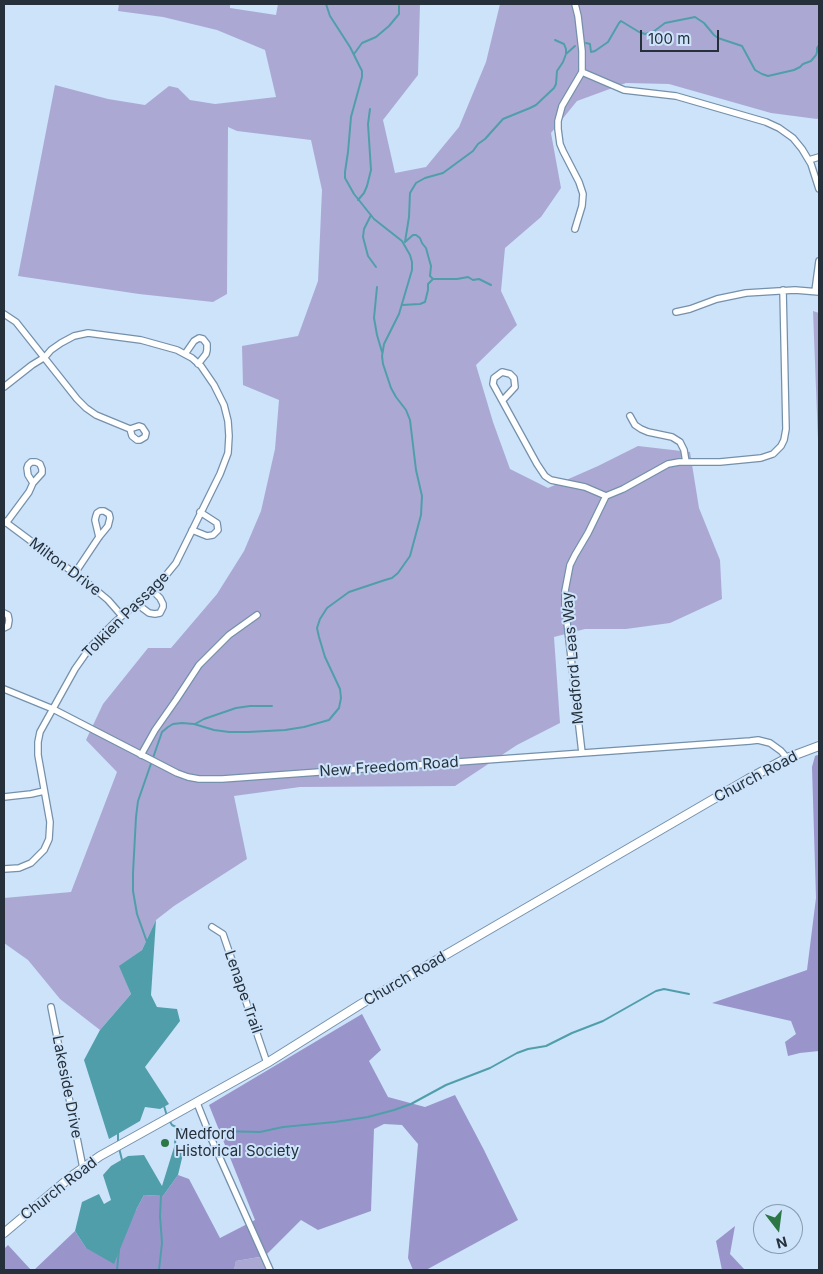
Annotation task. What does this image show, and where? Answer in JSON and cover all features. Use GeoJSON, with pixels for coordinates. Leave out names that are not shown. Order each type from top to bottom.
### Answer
{"type":"FeatureCollection","features":[{"type":"Feature","properties":{"kind":"main road","name":"Church Road"},"geometry":{"type":"LineString","coordinates":[[4,1233],[83,1168],[106,1153],[267,1063],[361,1004],[740,784],[788,758],[819,746]]}},
{"type":"Feature","properties":{"kind":"street"},"geometry":{"type":"LineString","coordinates":[[575,4],[582,51],[582,72],[562,106],[558,121],[560,144],[583,194],[582,206],[575,229]]}},
{"type":"Feature","properties":{"kind":"street"},"geometry":{"type":"LineString","coordinates":[[582,72],[624,90],[676,96],[766,122],[783,130],[793,138],[809,160],[819,189]]}},
{"type":"Feature","properties":{"kind":"street"},"geometry":{"type":"LineString","coordinates":[[809,160],[819,157]]}},
{"type":"Feature","properties":{"kind":"street"},"geometry":{"type":"LineString","coordinates":[[676,312],[731,295],[758,291],[817,292],[819,261]]}},
{"type":"Feature","properties":{"kind":"street"},"geometry":{"type":"LineString","coordinates":[[503,400],[515,387],[514,378],[510,374],[502,372],[494,378],[493,384],[537,464],[546,476],[551,480],[584,487],[606,496],[668,464],[720,462],[760,458],[772,454],[781,446],[786,429],[783,290]]}},
{"type":"Feature","properties":{"kind":"street"},"geometry":{"type":"LineString","coordinates":[[4,314],[16,322],[86,408],[96,415],[130,429]]}},
{"type":"Feature","properties":{"kind":"street","name":"Tolkien Passage"},"geometry":{"type":"LineString","coordinates":[[4,387],[67,339],[88,332],[147,341],[178,350],[198,364],[210,379],[221,398],[227,412],[229,436],[228,453],[223,467],[176,563],[152,590],[122,616],[83,656],[40,732],[38,755],[50,822],[50,834],[47,845],[31,863],[19,868],[4,869]]}},
{"type":"Feature","properties":{"kind":"street"},"geometry":{"type":"LineString","coordinates":[[185,354],[194,341],[199,338],[203,339],[207,344],[208,350],[198,364]]}},
{"type":"Feature","properties":{"kind":"street"},"geometry":{"type":"LineString","coordinates":[[630,416],[635,425],[641,430],[672,437],[680,442],[684,450],[686,462]]}},
{"type":"Feature","properties":{"kind":"street"},"geometry":{"type":"LineString","coordinates":[[5,522],[29,492],[33,483]]}},
{"type":"Feature","properties":{"kind":"street","name":"Medford Leas Way"},"geometry":{"type":"LineString","coordinates":[[582,753],[565,591],[570,565],[606,496]]}},
{"type":"Feature","properties":{"kind":"street"},"geometry":{"type":"LineString","coordinates":[[192,530],[207,536],[216,533],[218,530],[217,523],[200,512]]}},
{"type":"Feature","properties":{"kind":"street","name":"Milton Drive"},"geometry":{"type":"LineString","coordinates":[[5,522],[75,573],[108,600],[122,616]]}},
{"type":"Feature","properties":{"kind":"street"},"geometry":{"type":"LineString","coordinates":[[75,573],[99,537]]}},
{"type":"Feature","properties":{"kind":"street"},"geometry":{"type":"LineString","coordinates":[[137,604],[149,613],[155,614],[160,612],[163,604],[152,590]]}},
{"type":"Feature","properties":{"kind":"street"},"geometry":{"type":"LineString","coordinates":[[4,613],[8,615],[9,620],[8,626],[4,628]]}},
{"type":"Feature","properties":{"kind":"street"},"geometry":{"type":"LineString","coordinates":[[143,756],[155,730],[199,665],[229,635],[257,614]]}},
{"type":"Feature","properties":{"kind":"street","name":"New Freedom Road"},"geometry":{"type":"LineString","coordinates":[[4,689],[53,708],[143,756],[188,777],[199,779],[222,779],[758,740],[770,743],[788,758]]}},
{"type":"Feature","properties":{"kind":"street"},"geometry":{"type":"LineString","coordinates":[[4,797],[44,791]]}},
{"type":"Feature","properties":{"kind":"street","name":"Lenape Trail"},"geometry":{"type":"LineString","coordinates":[[212,927],[223,934],[267,1063]]}},
{"type":"Feature","properties":{"kind":"street","name":"Lakeside Drive"},"geometry":{"type":"LineString","coordinates":[[51,1007],[83,1168]]}},
{"type":"Feature","properties":{"kind":"street"},"geometry":{"type":"LineString","coordinates":[[197,1103],[270,1270]]}},
{"type":"Feature","properties":{"kind":"shaded area"},"geometry":{"type":"Polygon","coordinates":[[[119,4],[230,4],[230,8],[276,15],[278,4],[420,4],[418,75],[383,120],[395,173],[426,167],[459,127],[486,62],[500,4],[819,4],[819,118],[771,113],[669,84],[626,83],[577,101],[551,133],[561,188],[541,217],[505,248],[501,291],[517,325],[476,365],[493,422],[510,469],[548,488],[638,446],[690,452],[699,508],[720,560],[722,599],[670,623],[626,629],[585,629],[554,637],[560,723],[517,745],[455,786],[300,787],[234,796],[247,859],[174,906],[156,920],[142,950],[120,966],[131,994],[100,1030],[60,999],[28,960],[4,943],[4,898],[71,892],[117,772],[86,740],[103,704],[148,648],[171,648],[217,594],[244,551],[261,511],[275,449],[279,400],[243,385],[242,346],[298,336],[318,281],[322,190],[311,140],[237,131],[228,127],[227,294],[213,302],[139,294],[18,276],[55,85],[108,99],[145,105],[169,86],[178,88],[190,100],[215,104],[276,97],[265,50],[217,30],[163,17],[118,11],[119,4]]]}},
{"type":"Feature","properties":{"kind":"shaded area"},"geometry":{"type":"Polygon","coordinates":[[[813,311],[819,313],[819,466],[813,311]]]}},
{"type":"Feature","properties":{"kind":"shaded area"},"geometry":{"type":"Polygon","coordinates":[[[817,755],[819,756],[819,1051],[788,1056],[785,1042],[796,1034],[791,1021],[712,1003],[807,970],[816,898],[812,767],[817,755]]]}},
{"type":"Feature","properties":{"kind":"shaded area"},"geometry":{"type":"Polygon","coordinates":[[[156,920],[151,995],[157,1007],[177,1009],[180,1021],[145,1067],[169,1104],[160,1109],[145,1107],[140,1121],[109,1139],[84,1060],[100,1030],[131,994],[119,966],[142,950],[156,920]]]}},
{"type":"Feature","properties":{"kind":"shaded area"},"geometry":{"type":"Polygon","coordinates":[[[362,1014],[381,1050],[369,1061],[388,1097],[425,1107],[455,1095],[518,1220],[426,1270],[413,1270],[408,1258],[418,1144],[402,1125],[384,1124],[374,1129],[371,1211],[318,1230],[301,1220],[265,1256],[236,1261],[234,1270],[34,1270],[75,1231],[86,1248],[136,1210],[144,1195],[163,1196],[178,1175],[189,1179],[220,1238],[255,1220],[209,1105],[362,1014]]]}},
{"type":"Feature","properties":{"kind":"shaded area"},"geometry":{"type":"Polygon","coordinates":[[[175,1144],[183,1154],[178,1175],[163,1196],[144,1195],[114,1264],[86,1248],[75,1231],[82,1202],[99,1194],[104,1204],[111,1200],[103,1175],[111,1166],[128,1156],[144,1155],[162,1186],[175,1144]]]}},
{"type":"Feature","properties":{"kind":"shaded area"},"geometry":{"type":"Polygon","coordinates":[[[735,1226],[730,1254],[745,1270],[722,1270],[716,1241],[735,1226]]]}},
{"type":"Feature","properties":{"kind":"shaded area"},"geometry":{"type":"Polygon","coordinates":[[[8,1245],[31,1270],[4,1270],[4,1249],[8,1245]]]}},
{"type":"Feature","properties":{"kind":"shaded area"},"geometry":{"type":"Polygon","coordinates":[[[260,1257],[266,1270],[234,1270],[236,1261],[260,1257]]]}},
{"type":"Feature","properties":{"kind":"waterway"},"geometry":{"type":"LineString","coordinates":[[147,942],[137,914],[133,891],[136,817],[138,801],[162,732],[173,724],[182,723],[194,724],[214,730],[248,732],[285,730],[329,720],[339,708],[341,698],[340,689],[325,657],[319,637],[317,628],[320,619],[327,608],[349,592],[392,578],[398,573],[410,556],[421,515],[422,496],[416,470],[410,420],[406,410],[391,388],[382,356],[384,344],[399,314],[412,270],[412,262],[402,241],[374,219],[354,194],[345,178],[351,117],[362,71],[350,47],[330,16],[326,4]]}},
{"type":"Feature","properties":{"kind":"waterway"},"geometry":{"type":"LineString","coordinates":[[354,54],[362,43],[376,37],[389,26],[399,14],[399,6]]}},
{"type":"Feature","properties":{"kind":"waterway"},"geometry":{"type":"LineString","coordinates":[[586,43],[590,44],[591,52],[595,51],[608,42],[621,21],[645,34],[653,32],[665,23],[695,17],[704,23],[718,38],[742,46],[755,70],[768,76],[794,70],[811,61],[816,55],[819,45]]}},
{"type":"Feature","properties":{"kind":"waterway"},"geometry":{"type":"LineString","coordinates":[[555,40],[564,44],[566,54]]}},
{"type":"Feature","properties":{"kind":"waterway"},"geometry":{"type":"LineString","coordinates":[[405,242],[410,193],[416,183],[425,178],[443,173],[473,151],[503,119],[536,105],[554,88],[557,71],[566,54],[575,46]]}},
{"type":"Feature","properties":{"kind":"waterway"},"geometry":{"type":"LineString","coordinates":[[358,200],[364,193],[371,170],[368,124],[370,109]]}},
{"type":"Feature","properties":{"kind":"waterway"},"geometry":{"type":"LineString","coordinates":[[371,215],[364,229],[363,237],[368,256],[376,267]]}},
{"type":"Feature","properties":{"kind":"waterway"},"geometry":{"type":"LineString","coordinates":[[405,242],[413,235],[420,238],[426,248],[431,266],[430,276],[433,279]]}},
{"type":"Feature","properties":{"kind":"waterway"},"geometry":{"type":"LineString","coordinates":[[433,279],[468,277],[473,280],[479,279],[491,285]]}},
{"type":"Feature","properties":{"kind":"waterway"},"geometry":{"type":"LineString","coordinates":[[402,305],[425,302],[428,284],[433,279]]}},
{"type":"Feature","properties":{"kind":"waterway"},"geometry":{"type":"LineString","coordinates":[[377,287],[374,318],[382,352]]}},
{"type":"Feature","properties":{"kind":"waterway"},"geometry":{"type":"LineString","coordinates":[[195,724],[236,708],[272,706]]}},
{"type":"Feature","properties":{"kind":"waterway"},"geometry":{"type":"LineString","coordinates":[[216,1131],[260,1132],[283,1127],[368,1117],[394,1110],[411,1104],[446,1085],[490,1068],[517,1053],[546,1046],[603,1021],[656,991],[664,989],[689,994]]}},
{"type":"Feature","properties":{"kind":"waterway"},"geometry":{"type":"LineString","coordinates":[[164,1106],[167,1116]]}},
{"type":"Feature","properties":{"kind":"waterway"},"geometry":{"type":"LineString","coordinates":[[169,1120],[172,1125],[182,1130],[185,1135]]}},
{"type":"Feature","properties":{"kind":"waterway"},"geometry":{"type":"LineString","coordinates":[[176,1145],[175,1142],[179,1128]]}},
{"type":"Feature","properties":{"kind":"waterway"},"geometry":{"type":"LineString","coordinates":[[118,1133],[118,1143]]}},
{"type":"Feature","properties":{"kind":"waterway"},"geometry":{"type":"LineString","coordinates":[[119,1148],[122,1160]]}},
{"type":"Feature","properties":{"kind":"waterway"},"geometry":{"type":"LineString","coordinates":[[159,1270],[162,1243],[161,1195]]}},
{"type":"Feature","properties":{"kind":"waterway"},"geometry":{"type":"LineString","coordinates":[[117,1270],[119,1250]]}},
{"type":"Feature","properties":{"kind":"place","name":"Medford Historical Society"},"geometry":{"type":"Point","coordinates":[165,1143]}}]}
